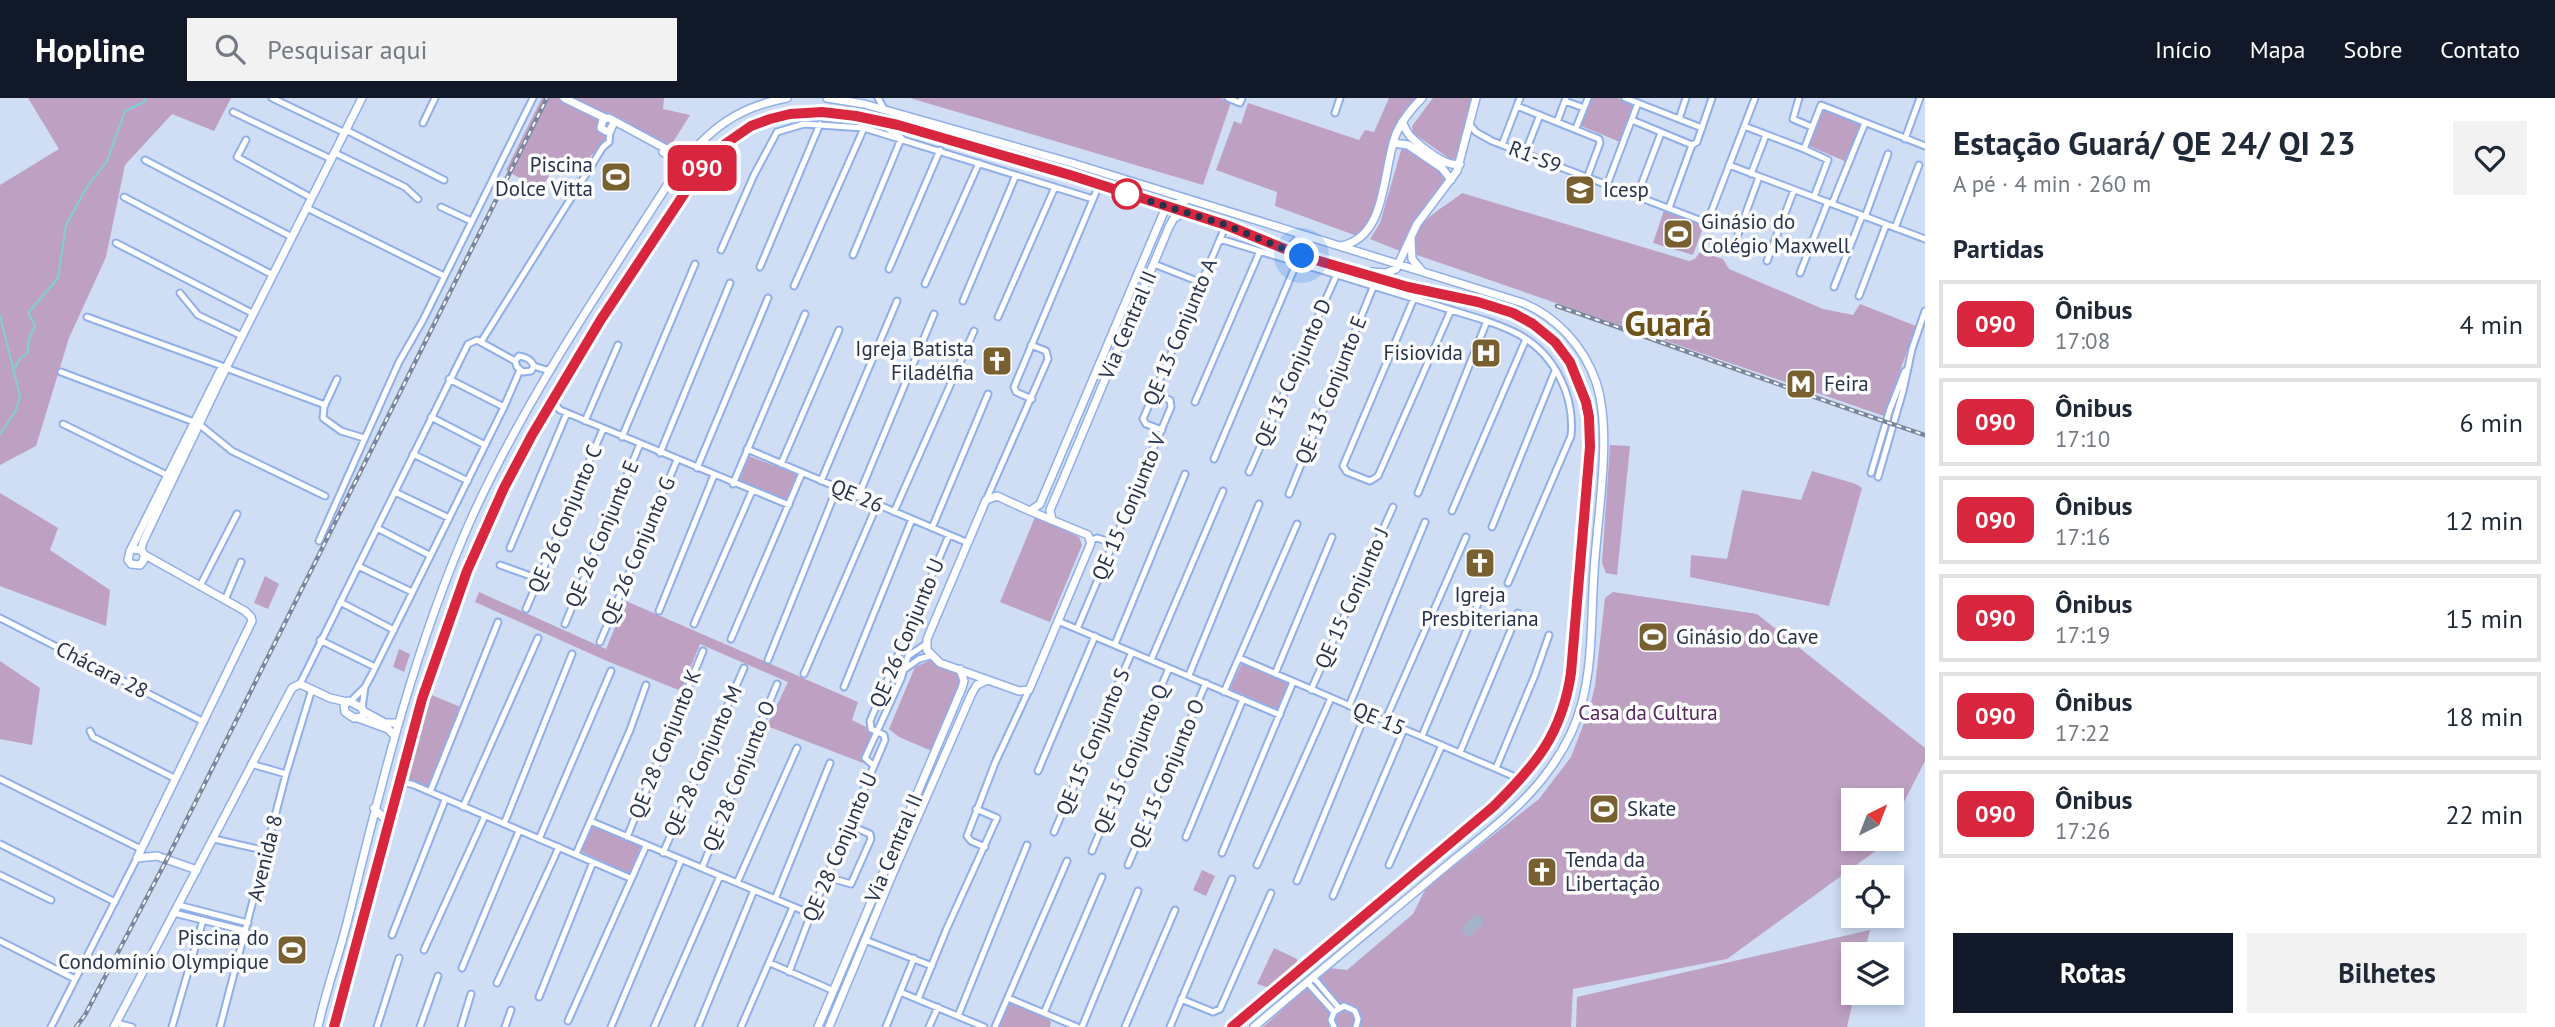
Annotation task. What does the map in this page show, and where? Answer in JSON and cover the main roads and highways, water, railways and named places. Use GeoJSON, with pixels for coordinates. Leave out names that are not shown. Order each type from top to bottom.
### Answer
{"type":"FeatureCollection","features":[{"type":"Feature","properties":{"kind":"main road"},"geometry":{"type":"LineString","coordinates":[[165,567],[136,566],[128,560],[130,551],[307,208],[360,98]]}},
{"type":"Feature","properties":{"kind":"main road"},"geometry":{"type":"LineString","coordinates":[[564,98],[590,110],[607,125],[672,152],[682,152],[698,144]]}},
{"type":"Feature","properties":{"kind":"main road"},"geometry":{"type":"LineString","coordinates":[[318,1027],[343,941],[374,808],[398,723],[422,645],[473,516],[542,384],[679,167],[698,144],[720,124],[756,106],[788,98]]}},
{"type":"Feature","properties":{"kind":"main road"},"geometry":{"type":"LineString","coordinates":[[827,98],[884,109],[1072,163],[1523,303],[1544,313],[1564,331],[1585,358],[1601,399],[1603,450],[1591,639],[1584,692],[1570,732],[1549,771],[1502,819],[1254,1027]]}},
{"type":"Feature","properties":{"kind":"main road"},"geometry":{"type":"LineString","coordinates":[[1338,247],[1356,242],[1372,224],[1393,143],[1402,122],[1422,98]]}},
{"type":"Feature","properties":{"kind":"main road"},"geometry":{"type":"LineString","coordinates":[[1336,270],[1356,267],[1381,274],[1393,271],[1399,265],[1412,233],[1460,164],[1476,98]]}},
{"type":"Feature","properties":{"kind":"main road"},"geometry":{"type":"LineString","coordinates":[[751,126],[748,117],[756,106]]}},
{"type":"Feature","properties":{"kind":"main road"},"geometry":{"type":"LineString","coordinates":[[334,1027],[436,656],[470,563],[532,435],[600,321],[690,185],[725,144],[751,126],[770,119],[790,114],[822,112],[879,121],[1007,156],[1226,225],[1300,259],[1513,313],[1533,324],[1555,342],[1570,362],[1586,402],[1590,447],[1571,673],[1565,708],[1558,725],[1549,742],[1520,779],[1493,807],[1232,1027]]}},
{"type":"Feature","properties":{"kind":"main road"},"geometry":{"type":"LineString","coordinates":[[879,121],[901,139]]}},
{"type":"Feature","properties":{"kind":"main road"},"geometry":{"type":"LineString","coordinates":[[1402,122],[1409,136],[1448,164],[1460,164]]}},
{"type":"Feature","properties":{"kind":"main road"},"geometry":{"type":"LineString","coordinates":[[607,125],[621,129],[676,160],[679,167]]}},
{"type":"Feature","properties":{"kind":"main road"},"geometry":{"type":"LineString","coordinates":[[1393,143],[1408,145],[1441,168],[1451,180]]}},
{"type":"Feature","properties":{"kind":"main road"},"geometry":{"type":"LineString","coordinates":[[1007,156],[1012,152],[1009,146]]}},
{"type":"Feature","properties":{"kind":"main road"},"geometry":{"type":"LineString","coordinates":[[240,335],[331,155]]}},
{"type":"Feature","properties":{"kind":"main road"},"geometry":{"type":"LineString","coordinates":[[1053,170],[1061,167],[1058,159]]}},
{"type":"Feature","properties":{"kind":"main road"},"geometry":{"type":"LineString","coordinates":[[1070,175],[1068,170],[1072,163]]}},
{"type":"Feature","properties":{"kind":"main road"},"geometry":{"type":"LineString","coordinates":[[1166,207],[1191,199]]}},
{"type":"Feature","properties":{"kind":"main road","name":"Via Central II"},"geometry":{"type":"LineString","coordinates":[[1030,512],[1038,507],[1051,478],[1166,207]]}},
{"type":"Feature","properties":{"kind":"main road","name":"Via Central II"},"geometry":{"type":"LineString","coordinates":[[1052,520],[1049,515],[1062,482],[1172,220],[1185,213]]}},
{"type":"Feature","properties":{"kind":"main road"},"geometry":{"type":"LineString","coordinates":[[1412,233],[1412,258],[1423,272]]}},
{"type":"Feature","properties":{"kind":"main road"},"geometry":{"type":"LineString","coordinates":[[1300,259],[1293,244],[1298,239],[1311,238]]}},
{"type":"Feature","properties":{"kind":"main road"},"geometry":{"type":"LineString","coordinates":[[1150,245],[1160,250]]}},
{"type":"Feature","properties":{"kind":"main road"},"geometry":{"type":"LineString","coordinates":[[1123,306],[1134,311]]}},
{"type":"Feature","properties":{"kind":"main road"},"geometry":{"type":"LineString","coordinates":[[589,308],[600,321]]}},
{"type":"Feature","properties":{"kind":"main road"},"geometry":{"type":"LineString","coordinates":[[1533,324],[1534,316],[1544,313]]}},
{"type":"Feature","properties":{"kind":"main road"},"geometry":{"type":"LineString","coordinates":[[1570,362],[1578,363],[1585,358]]}},
{"type":"Feature","properties":{"kind":"main road"},"geometry":{"type":"LineString","coordinates":[[527,410],[524,429],[532,435]]}},
{"type":"Feature","properties":{"kind":"main road"},"geometry":{"type":"LineString","coordinates":[[141,565],[144,560],[143,552],[197,423]]}},
{"type":"Feature","properties":{"kind":"main road"},"geometry":{"type":"LineString","coordinates":[[1590,447],[1598,444],[1603,450]]}},
{"type":"Feature","properties":{"kind":"main road"},"geometry":{"type":"LineString","coordinates":[[1051,478],[1062,482]]}},
{"type":"Feature","properties":{"kind":"main road"},"geometry":{"type":"LineString","coordinates":[[997,496],[1030,512],[1088,535],[1091,540],[1029,690],[1012,690],[960,668],[940,663],[930,656],[926,644],[966,542],[986,500],[997,496]]}},
{"type":"Feature","properties":{"kind":"main road"},"geometry":{"type":"LineString","coordinates":[[130,551],[137,548],[165,567],[249,614],[252,624],[137,858],[157,856],[197,870]]}},
{"type":"Feature","properties":{"kind":"main road"},"geometry":{"type":"LineString","coordinates":[[422,645],[433,648],[436,656]]}},
{"type":"Feature","properties":{"kind":"main road","name":"Via Central II"},"geometry":{"type":"LineString","coordinates":[[829,1027],[962,688],[964,681],[960,668]]}},
{"type":"Feature","properties":{"kind":"main road","name":"Via Central II"},"geometry":{"type":"LineString","coordinates":[[818,1027],[972,692],[977,685],[987,680]]}},
{"type":"Feature","properties":{"kind":"main road"},"geometry":{"type":"LineString","coordinates":[[115,1025],[295,684],[312,689],[385,723],[398,723]]}},
{"type":"Feature","properties":{"kind":"main road"},"geometry":{"type":"LineString","coordinates":[[347,705],[350,716],[361,712]]}},
{"type":"Feature","properties":{"kind":"main road"},"geometry":{"type":"LineString","coordinates":[[1565,708],[1572,716],[1578,715]]}},
{"type":"Feature","properties":{"kind":"main road"},"geometry":{"type":"LineString","coordinates":[[361,712],[395,736]]}},
{"type":"Feature","properties":{"kind":"main road"},"geometry":{"type":"LineString","coordinates":[[1558,725],[1568,726],[1570,732]]}},
{"type":"Feature","properties":{"kind":"main road"},"geometry":{"type":"LineString","coordinates":[[1493,807],[1494,816],[1502,819]]}},
{"type":"Feature","properties":{"kind":"main road"},"geometry":{"type":"LineString","coordinates":[[374,808],[383,817],[392,815]]}},
{"type":"Feature","properties":{"kind":"main road"},"geometry":{"type":"LineString","coordinates":[[145,841],[157,856]]}},
{"type":"Feature","properties":{"kind":"main road"},"geometry":{"type":"LineString","coordinates":[[1350,927],[1360,932],[1360,939]]}},
{"type":"Feature","properties":{"kind":"main road"},"geometry":{"type":"LineString","coordinates":[[330,982],[334,990],[339,992],[344,989]]}},
{"type":"Feature","properties":{"kind":"main road"},"geometry":{"type":"LineString","coordinates":[[1276,989],[1276,997],[1285,1001]]}},
{"type":"Feature","properties":{"kind":"main road"},"geometry":{"type":"LineString","coordinates":[[325,1000],[334,996],[339,1006]]}},
{"type":"Feature","properties":{"kind":"waterway"},"geometry":{"type":"LineString","coordinates":[[15,368],[20,358],[27,354],[35,325],[28,313],[58,278],[66,225],[87,187],[107,161],[125,111],[144,102],[145,98]]}},
{"type":"Feature","properties":{"kind":"waterway"},"geometry":{"type":"LineString","coordinates":[[0,316],[20,396],[16,410],[0,434]]}},
{"type":"Feature","properties":{"kind":"railway"},"geometry":{"type":"LineString","coordinates":[[76,1027],[85,1015],[167,859],[547,98]]}},
{"type":"Feature","properties":{"kind":"railway"},"geometry":{"type":"LineString","coordinates":[[1557,306],[1925,435]]}},
{"type":"Feature","properties":{"kind":"place","name":"Piscina Dolce Vitta"},"geometry":{"type":"Point","coordinates":[616,177]}},
{"type":"Feature","properties":{"kind":"place","name":"Icesp"},"geometry":{"type":"Point","coordinates":[1580,190]}},
{"type":"Feature","properties":{"kind":"place","name":"Ginásio do Colégio Maxwell"},"geometry":{"type":"Point","coordinates":[1678,234]}},
{"type":"Feature","properties":{"kind":"place","name":"Fisiovida"},"geometry":{"type":"Point","coordinates":[1486,353]}},
{"type":"Feature","properties":{"kind":"place","name":"Igreja Batista Filadélfia"},"geometry":{"type":"Point","coordinates":[997,361]}},
{"type":"Feature","properties":{"kind":"place","name":"Feira"},"geometry":{"type":"Point","coordinates":[1801,384]}},
{"type":"Feature","properties":{"kind":"place","name":"Igreja Presbiteriana"},"geometry":{"type":"Point","coordinates":[1480,563]}},
{"type":"Feature","properties":{"kind":"place","name":"Ginásio do Cave"},"geometry":{"type":"Point","coordinates":[1653,637]}},
{"type":"Feature","properties":{"kind":"place","name":"Skate"},"geometry":{"type":"Point","coordinates":[1604,809]}},
{"type":"Feature","properties":{"kind":"place","name":"Tenda da Libertação"},"geometry":{"type":"Point","coordinates":[1542,872]}},
{"type":"Feature","properties":{"kind":"place","name":"Piscina do Condomínio Olympique"},"geometry":{"type":"Point","coordinates":[292,950]}},
{"type":"Feature","properties":{"kind":"district","name":"Guará"},"geometry":{"type":"Point","coordinates":[1668,324]}},
{"type":"Feature","properties":{"kind":"park label","name":"Casa da Cultura"},"geometry":{"type":"Point","coordinates":[1648,713]}}]}
